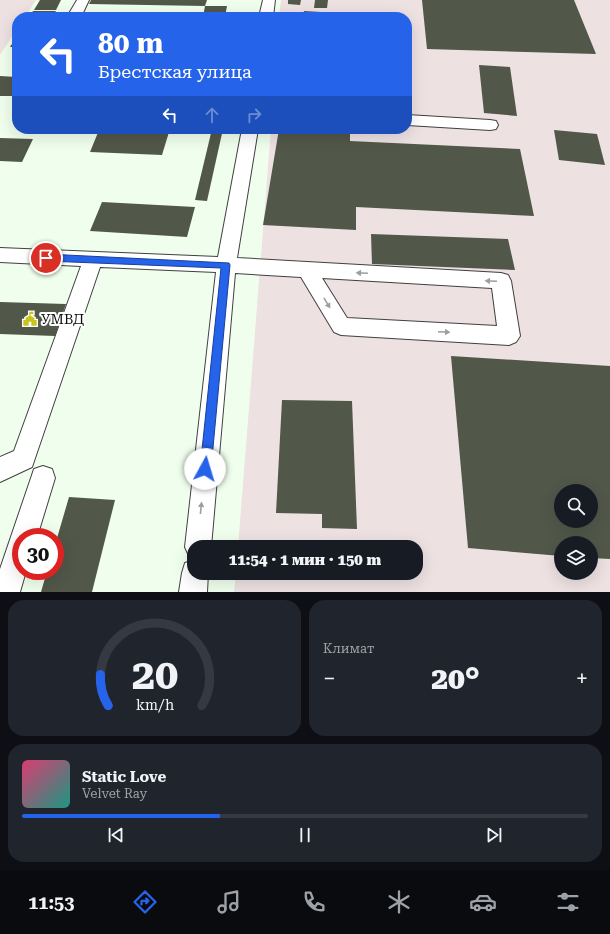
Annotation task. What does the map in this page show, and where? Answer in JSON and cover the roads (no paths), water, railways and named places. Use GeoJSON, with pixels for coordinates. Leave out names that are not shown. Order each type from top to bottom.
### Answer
{"type":"FeatureCollection","features":[{"type":"Feature","properties":{"kind":"street"},"geometry":{"type":"LineString","coordinates":[[76,12],[82,0]]}},
{"type":"Feature","properties":{"kind":"street"},"geometry":{"type":"LineString","coordinates":[[267,12],[268,0]]}},
{"type":"Feature","properties":{"kind":"street"},"geometry":{"type":"LineString","coordinates":[[412,120],[490,125]]}},
{"type":"Feature","properties":{"kind":"street"},"geometry":{"type":"LineString","coordinates":[[199,540],[226,265],[249,134]]}},
{"type":"Feature","properties":{"kind":"street"},"geometry":{"type":"LineString","coordinates":[[0,256],[226,265],[501,281],[509,336],[341,326],[307,270]]}},
{"type":"Feature","properties":{"kind":"street"},"geometry":{"type":"LineString","coordinates":[[0,470],[23,460],[93,260]]}},
{"type":"Feature","properties":{"kind":"street"},"geometry":{"type":"LineString","coordinates":[[27,528],[43,478]]}},
{"type":"Feature","properties":{"kind":"street"},"geometry":{"type":"LineString","coordinates":[[6,592],[12,574]]}},
{"type":"Feature","properties":{"kind":"street"},"geometry":{"type":"LineString","coordinates":[[193,592],[194,580]]}},
{"type":"Feature","properties":{"kind":"place","name":"УМВД"},"geometry":{"type":"Point","coordinates":[30,319]}}]}
